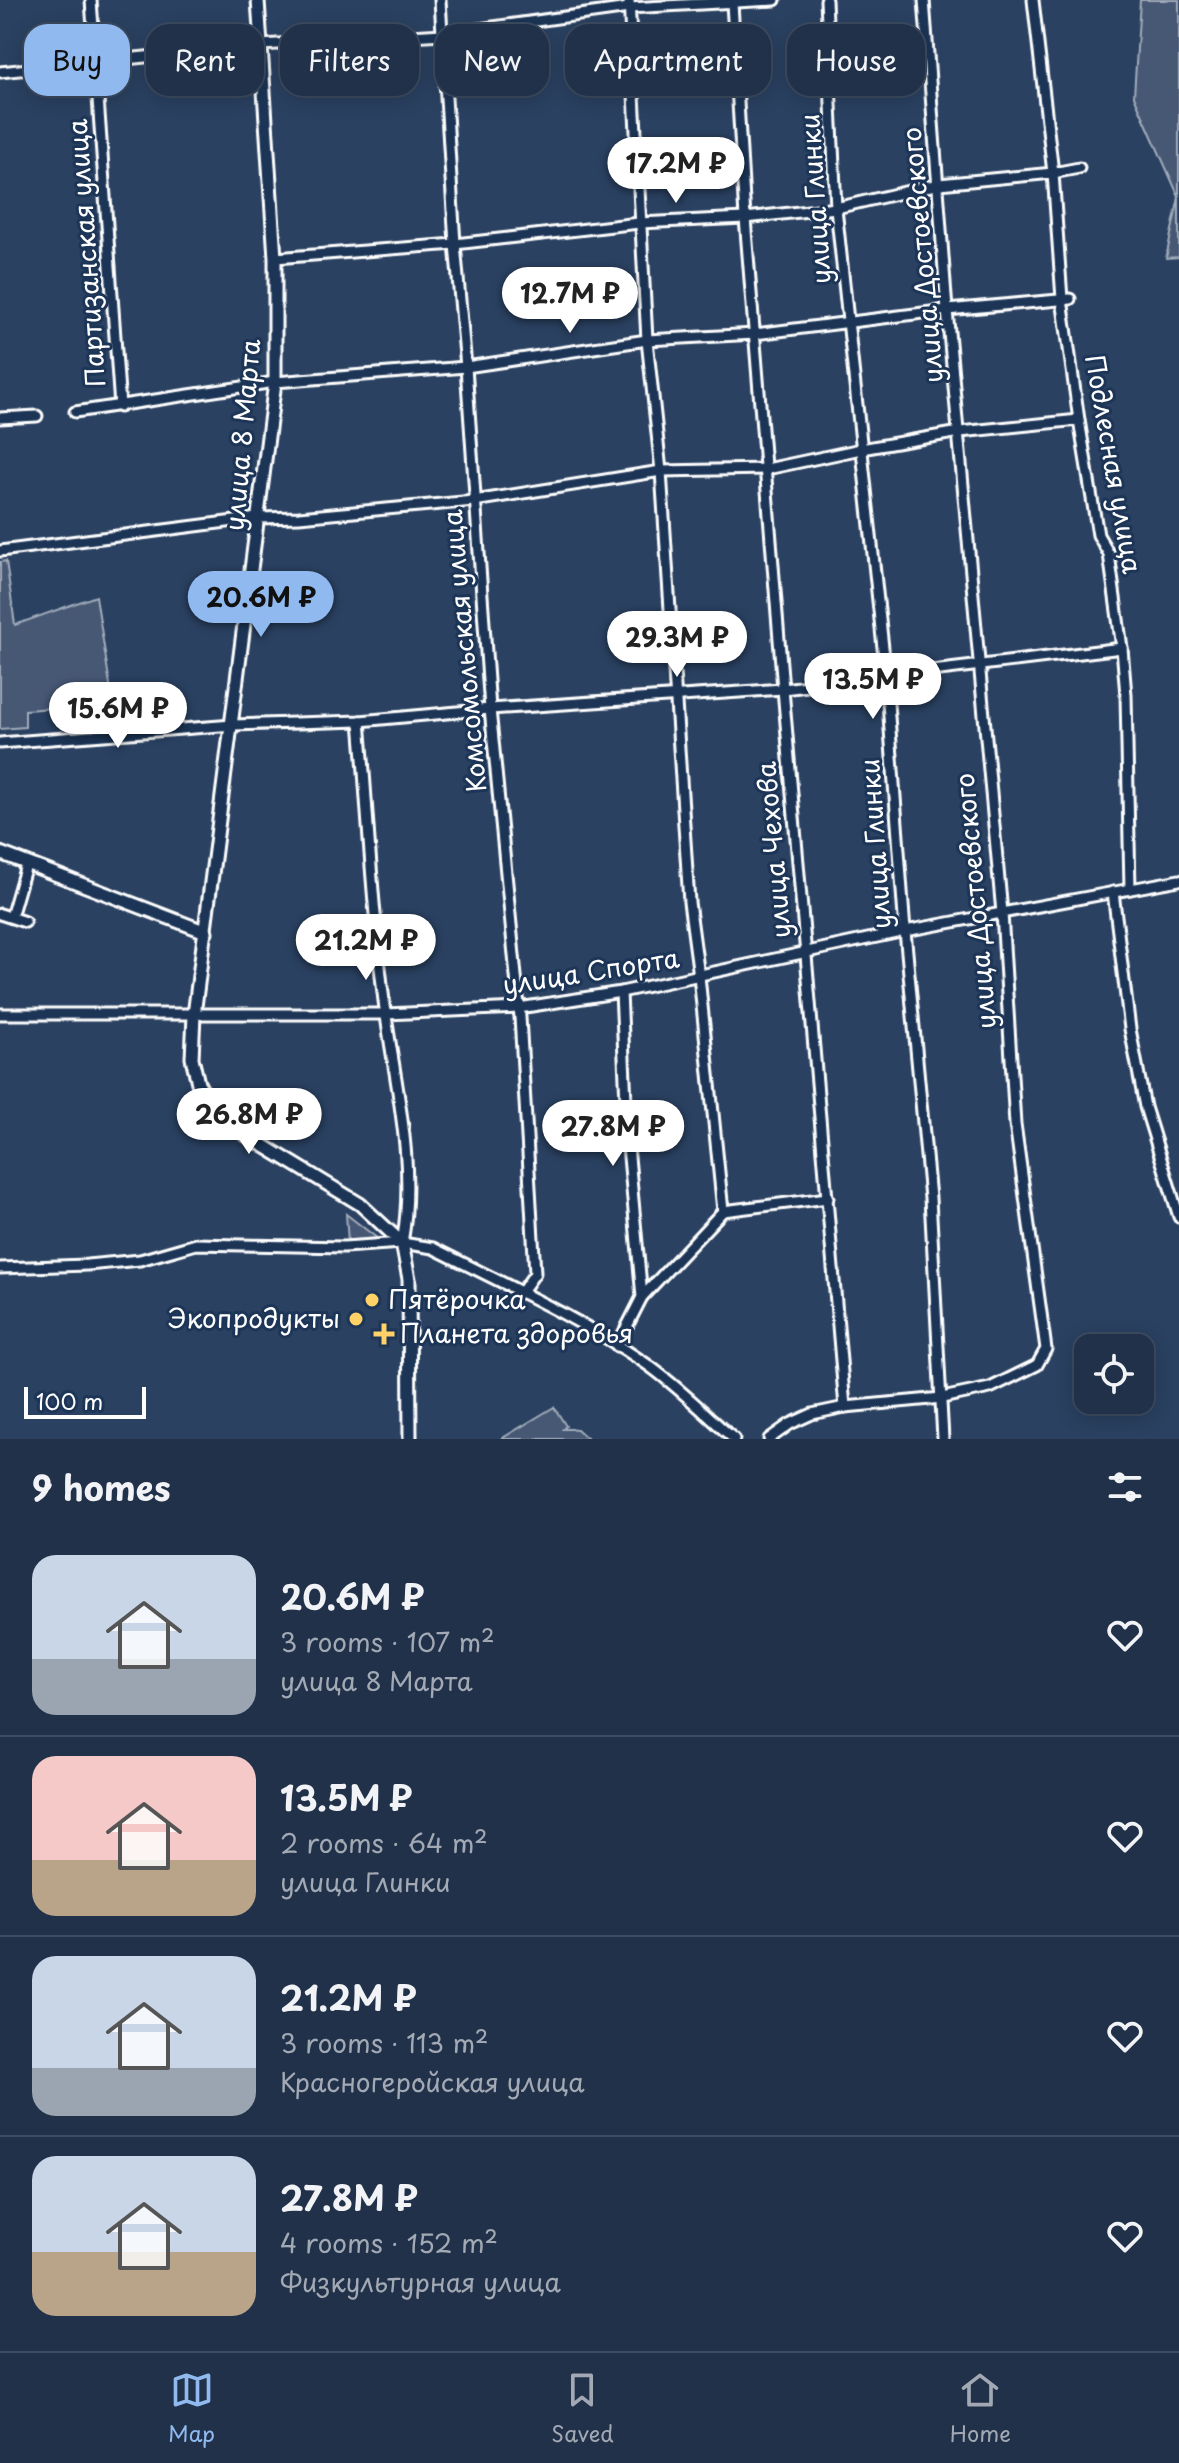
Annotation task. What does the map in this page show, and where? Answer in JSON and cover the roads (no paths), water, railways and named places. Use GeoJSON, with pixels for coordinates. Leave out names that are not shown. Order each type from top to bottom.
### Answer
{"type":"FeatureCollection","features":[{"type":"Feature","properties":{"kind":"main road","name":"улица 8 Марта"},"geometry":{"type":"LineString","coordinates":[[258,0],[260,24]]}},
{"type":"Feature","properties":{"kind":"main road","name":"улица 8 Марта"},"geometry":{"type":"LineString","coordinates":[[264,91],[275,258],[275,382],[194,1015],[192,1058],[198,1083],[207,1099],[225,1119],[360,1204],[402,1243]]}},
{"type":"Feature","properties":{"kind":"main road"},"geometry":{"type":"LineString","coordinates":[[0,853],[206,932]]}},
{"type":"Feature","properties":{"kind":"main road"},"geometry":{"type":"LineString","coordinates":[[402,1243],[409,1279],[410,1439]]}},
{"type":"Feature","properties":{"kind":"street","name":"Партизанская улица"},"geometry":{"type":"LineString","coordinates":[[91,0],[92,24]]}},
{"type":"Feature","properties":{"kind":"street","name":"Комсомольская улица"},"geometry":{"type":"LineString","coordinates":[[440,0],[442,24]]}},
{"type":"Feature","properties":{"kind":"street"},"geometry":{"type":"LineString","coordinates":[[505,24],[629,4],[775,0]]}},
{"type":"Feature","properties":{"kind":"street","name":"улица Глинки"},"geometry":{"type":"LineString","coordinates":[[826,0],[836,208],[886,676],[905,931],[930,1198],[943,1439]]}},
{"type":"Feature","properties":{"kind":"street","name":"улица Достоевского"},"geometry":{"type":"LineString","coordinates":[[924,0],[947,310],[1002,913],[1015,1124],[1046,1349],[1037,1365],[990,1388],[942,1398]]}},
{"type":"Feature","properties":{"kind":"street","name":"Подлесная улица"},"geometry":{"type":"LineString","coordinates":[[1033,0],[1079,420],[1098,535],[1109,554],[1122,648],[1130,889]]}},
{"type":"Feature","properties":{"kind":"street","name":"улица Чехова"},"geometry":{"type":"LineString","coordinates":[[732,3],[745,218],[804,954],[845,1407]]}},
{"type":"Feature","properties":{"kind":"street"},"geometry":{"type":"LineString","coordinates":[[629,4],[639,223],[661,471],[689,902],[723,1211]]}},
{"type":"Feature","properties":{"kind":"street"},"geometry":{"type":"LineString","coordinates":[[264,45],[435,34]]}},
{"type":"Feature","properties":{"kind":"street"},"geometry":{"type":"LineString","coordinates":[[0,72],[24,70]]}},
{"type":"Feature","properties":{"kind":"street","name":"Партизанская улица"},"geometry":{"type":"LineString","coordinates":[[97,96],[120,407]]}},
{"type":"Feature","properties":{"kind":"street","name":"Комсомольская улица"},"geometry":{"type":"LineString","coordinates":[[447,96],[490,709],[519,1008],[535,1273],[521,1293]]}},
{"type":"Feature","properties":{"kind":"street"},"geometry":{"type":"LineString","coordinates":[[275,258],[455,244],[639,223],[745,218],[836,208],[939,184],[1079,168]]}},
{"type":"Feature","properties":{"kind":"street"},"geometry":{"type":"LineString","coordinates":[[75,412],[275,382],[466,367],[647,340],[755,334],[1066,299]]}},
{"type":"Feature","properties":{"kind":"street"},"geometry":{"type":"LineString","coordinates":[[0,418],[37,416]]}},
{"type":"Feature","properties":{"kind":"street"},"geometry":{"type":"LineString","coordinates":[[0,551],[258,518],[474,501],[661,471],[767,469],[960,432],[1079,420]]}},
{"type":"Feature","properties":{"kind":"street"},"geometry":{"type":"LineString","coordinates":[[0,743],[233,725],[360,721],[783,689],[1122,648]]}},
{"type":"Feature","properties":{"kind":"street"},"geometry":{"type":"LineString","coordinates":[[360,721],[386,1014],[407,1173],[407,1210],[402,1243]]}},
{"type":"Feature","properties":{"kind":"street"},"geometry":{"type":"LineString","coordinates":[[11,917],[26,865]]}},
{"type":"Feature","properties":{"kind":"street","name":"улица Спорта"},"geometry":{"type":"LineString","coordinates":[[0,1014],[386,1014],[519,1008],[621,992],[905,931],[1179,880]]}},
{"type":"Feature","properties":{"kind":"street"},"geometry":{"type":"LineString","coordinates":[[1113,892],[1130,1029],[1145,1107],[1179,1217]]}},
{"type":"Feature","properties":{"kind":"street"},"geometry":{"type":"LineString","coordinates":[[0,914],[25,922]]}},
{"type":"Feature","properties":{"kind":"street"},"geometry":{"type":"LineString","coordinates":[[621,992],[628,1146],[642,1297]]}},
{"type":"Feature","properties":{"kind":"street"},"geometry":{"type":"LineString","coordinates":[[617,1346],[642,1297],[723,1211],[828,1198]]}},
{"type":"Feature","properties":{"kind":"street"},"geometry":{"type":"LineString","coordinates":[[0,1268],[140,1260],[196,1244],[344,1247],[402,1243],[433,1248],[617,1346],[672,1385],[734,1439]]}},
{"type":"Feature","properties":{"kind":"street"},"geometry":{"type":"LineString","coordinates":[[769,1439],[790,1424],[812,1414],[845,1407],[942,1398]]}},
{"type":"Feature","properties":{"kind":"place","name":"Пятёрочка"},"geometry":{"type":"Point","coordinates":[372,1300]}},
{"type":"Feature","properties":{"kind":"place","name":"Экопродукты"},"geometry":{"type":"Point","coordinates":[356,1319]}},
{"type":"Feature","properties":{"kind":"place","name":"Планета здоровья"},"geometry":{"type":"Point","coordinates":[384,1334]}}]}
